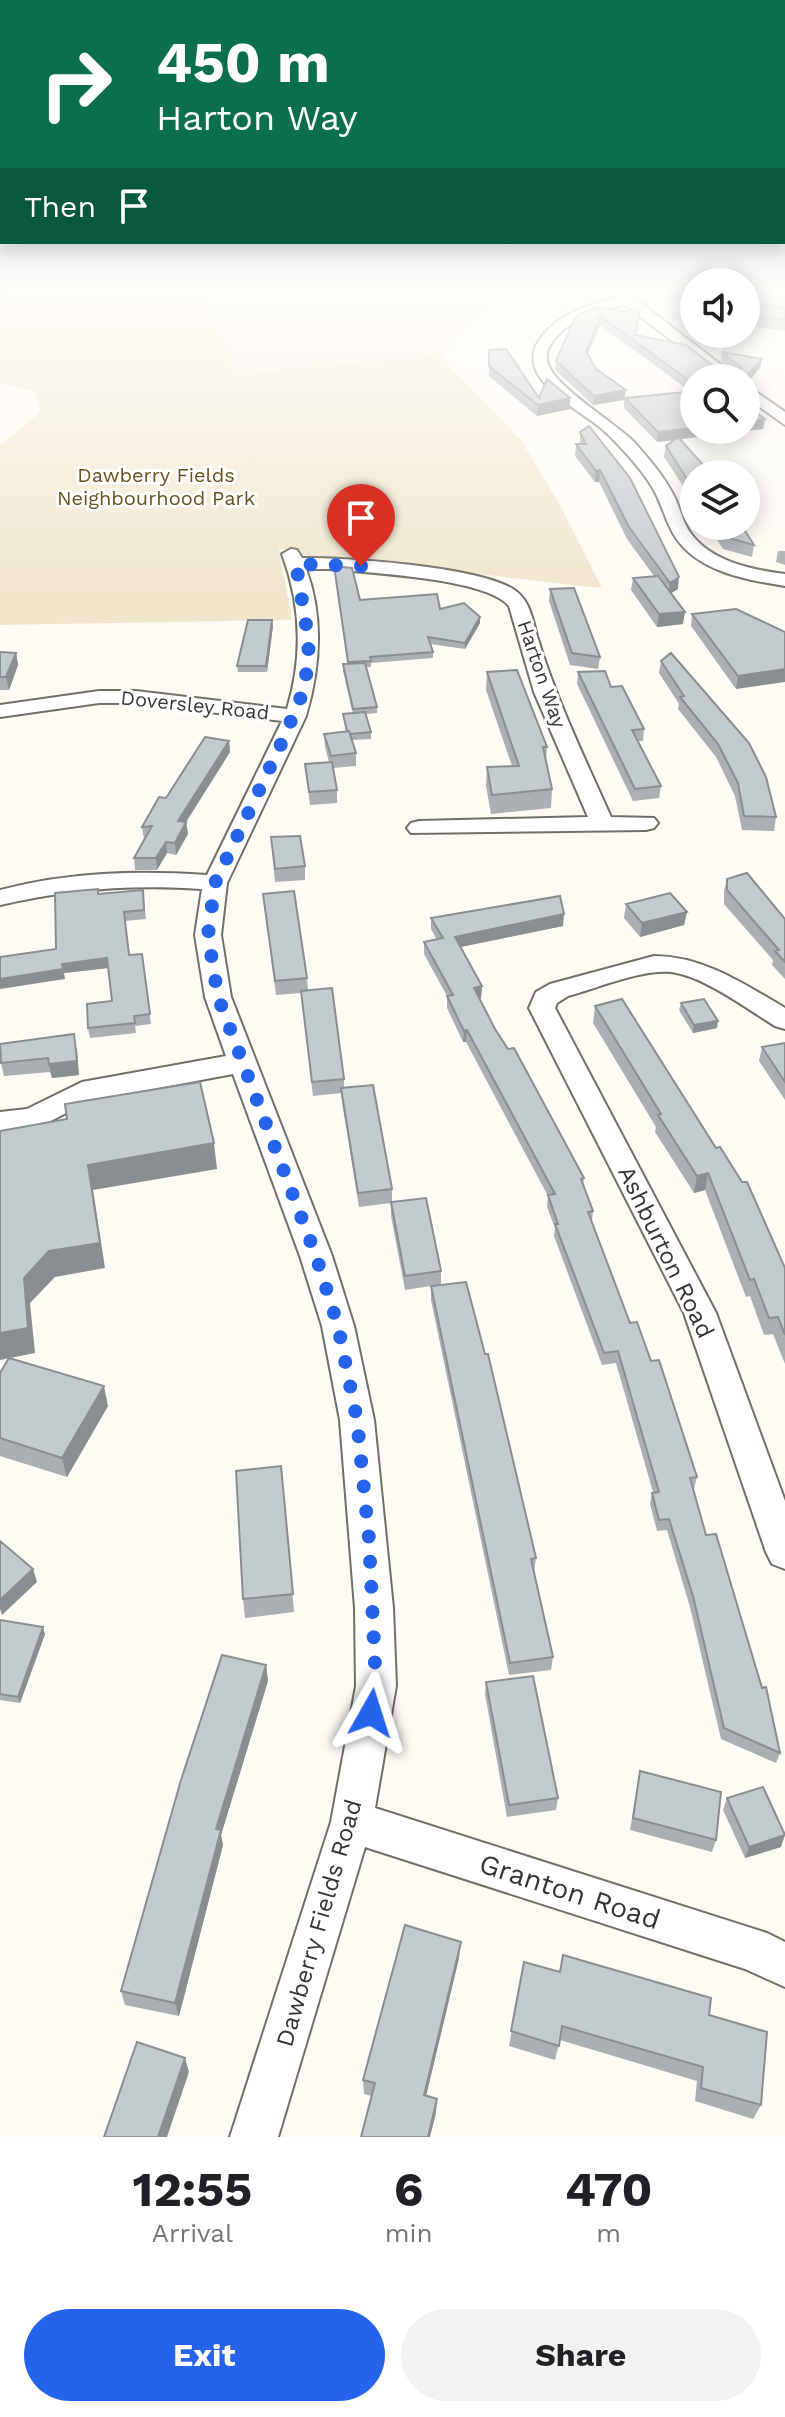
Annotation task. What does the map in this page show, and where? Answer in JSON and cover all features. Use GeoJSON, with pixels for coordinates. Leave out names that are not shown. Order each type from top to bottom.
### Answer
{"type":"FeatureCollection","features":[{"type":"Feature","properties":{"kind":"street"},"geometry":{"type":"LineString","coordinates":[[563,393],[613,429],[662,491],[685,537],[703,554],[742,571],[785,580]]}},
{"type":"Feature","properties":{"kind":"street"},"geometry":{"type":"LineString","coordinates":[[760,398],[778,408],[785,420]]}},
{"type":"Feature","properties":{"kind":"street","name":"Dawberry Fields Road"},"geometry":{"type":"LineString","coordinates":[[254,2137],[352,1822],[376,1686],[374,1608],[357,1420],[338,1326],[316,1256],[218,997],[208,935],[215,883],[295,716],[305,687],[309,643],[293,559]]}},
{"type":"Feature","properties":{"kind":"street","name":"Harton Way"},"geometry":{"type":"LineString","coordinates":[[293,559],[480,581],[510,595],[518,605],[544,692],[602,823]]}},
{"type":"Feature","properties":{"kind":"street","name":"Doversley Road"},"geometry":{"type":"LineString","coordinates":[[0,711],[99,697],[136,697],[295,716]]}},
{"type":"Feature","properties":{"kind":"street"},"geometry":{"type":"LineString","coordinates":[[419,828],[459,839],[602,823],[646,823]]}},
{"type":"Feature","properties":{"kind":"street"},"geometry":{"type":"LineString","coordinates":[[0,898],[37,887],[115,877],[215,883]]}},
{"type":"Feature","properties":{"kind":"street","name":"Ashburton Road"},"geometry":{"type":"LineString","coordinates":[[785,1020],[720,981],[677,964],[654,964],[559,990],[545,998],[542,1008],[700,1313],[785,1552]]}},
{"type":"Feature","properties":{"kind":"street"},"geometry":{"type":"LineString","coordinates":[[0,1122],[33,1118],[82,1092],[241,1063]]}},
{"type":"Feature","properties":{"kind":"street","name":"Granton Road"},"geometry":{"type":"LineString","coordinates":[[352,1822],[751,1949],[785,1965]]}},
{"type":"Feature","properties":{"kind":"green space","name":"Dawberry Fields Neighbourhood Park"},"geometry":{"type":"Polygon","coordinates":[[[35,393],[476,393],[521,440],[560,505],[602,588],[314,557],[279,549],[292,620],[0,625],[0,446],[40,412],[35,393]]]}},
{"type":"Feature","properties":{"kind":"building"},"geometry":{"type":"Polygon","coordinates":[[[523,393],[535,393],[539,398],[541,393],[564,393],[570,398],[538,405],[523,393]]]}},
{"type":"Feature","properties":{"kind":"building"},"geometry":{"type":"Polygon","coordinates":[[[680,393],[680,430],[658,432],[625,398],[680,393]]]}},
{"type":"Feature","properties":{"kind":"building"},"geometry":{"type":"Polygon","coordinates":[[[589,426],[630,478],[679,577],[670,583],[629,527],[600,470],[596,471],[576,444],[586,444],[580,432],[589,426]]]}},
{"type":"Feature","properties":{"kind":"building"},"geometry":{"type":"Polygon","coordinates":[[[678,437],[680,444],[684,444],[699,460],[680,460],[680,468],[666,446],[678,437]]]}},
{"type":"Feature","properties":{"kind":"building"},"geometry":{"type":"Polygon","coordinates":[[[334,566],[352,568],[360,600],[437,594],[440,609],[464,603],[480,617],[465,643],[428,637],[433,652],[348,662],[334,566]]]}},
{"type":"Feature","properties":{"kind":"building"},"geometry":{"type":"Polygon","coordinates":[[[658,576],[685,612],[659,614],[633,578],[658,576]]]}},
{"type":"Feature","properties":{"kind":"building"},"geometry":{"type":"Polygon","coordinates":[[[574,588],[600,657],[572,653],[550,589],[574,588]]]}},
{"type":"Feature","properties":{"kind":"building"},"geometry":{"type":"Polygon","coordinates":[[[736,609],[785,632],[785,669],[738,676],[692,614],[736,609]]]}},
{"type":"Feature","properties":{"kind":"building"},"geometry":{"type":"Polygon","coordinates":[[[248,620],[272,620],[266,666],[237,666],[248,620]]]}},
{"type":"Feature","properties":{"kind":"building"},"geometry":{"type":"Polygon","coordinates":[[[0,652],[16,653],[6,677],[0,677],[0,652]]]}},
{"type":"Feature","properties":{"kind":"building"},"geometry":{"type":"Polygon","coordinates":[[[671,653],[749,743],[766,777],[776,817],[744,816],[738,783],[718,744],[680,697],[684,696],[661,661],[671,653]]]}},
{"type":"Feature","properties":{"kind":"building"},"geometry":{"type":"Polygon","coordinates":[[[365,663],[377,707],[353,709],[343,664],[365,663]]]}},
{"type":"Feature","properties":{"kind":"building"},"geometry":{"type":"Polygon","coordinates":[[[517,670],[547,747],[543,747],[552,789],[492,795],[487,767],[519,766],[487,672],[517,670]]]}},
{"type":"Feature","properties":{"kind":"building"},"geometry":{"type":"Polygon","coordinates":[[[605,671],[611,687],[622,686],[644,729],[632,730],[661,786],[635,789],[578,672],[605,671]]]}},
{"type":"Feature","properties":{"kind":"building"},"geometry":{"type":"Polygon","coordinates":[[[365,712],[371,732],[350,734],[343,714],[365,712]]]}},
{"type":"Feature","properties":{"kind":"building"},"geometry":{"type":"Polygon","coordinates":[[[349,731],[356,753],[331,756],[324,734],[349,731]]]}},
{"type":"Feature","properties":{"kind":"building"},"geometry":{"type":"Polygon","coordinates":[[[205,737],[229,741],[178,821],[186,822],[175,843],[166,842],[156,858],[134,858],[152,826],[142,827],[159,797],[166,798],[205,737]]]}},
{"type":"Feature","properties":{"kind":"building"},"geometry":{"type":"Polygon","coordinates":[[[332,762],[337,790],[309,792],[305,764],[332,762]]]}},
{"type":"Feature","properties":{"kind":"building"},"geometry":{"type":"Polygon","coordinates":[[[300,836],[305,866],[275,869],[271,837],[300,836]]]}},
{"type":"Feature","properties":{"kind":"building"},"geometry":{"type":"Polygon","coordinates":[[[747,873],[785,919],[785,962],[775,951],[779,950],[727,890],[727,879],[747,873]]]}},
{"type":"Feature","properties":{"kind":"building"},"geometry":{"type":"Polygon","coordinates":[[[98,889],[98,894],[143,890],[144,910],[124,912],[129,955],[142,954],[150,1014],[134,1016],[135,1023],[88,1028],[87,1004],[112,1001],[107,958],[62,964],[63,969],[0,979],[0,957],[56,949],[55,893],[98,889]]]}},
{"type":"Feature","properties":{"kind":"building"},"geometry":{"type":"Polygon","coordinates":[[[294,891],[307,978],[275,981],[263,894],[294,891]]]}},
{"type":"Feature","properties":{"kind":"building"},"geometry":{"type":"Polygon","coordinates":[[[670,893],[687,912],[642,923],[626,904],[670,893]]]}},
{"type":"Feature","properties":{"kind":"building"},"geometry":{"type":"Polygon","coordinates":[[[560,896],[564,914],[455,937],[482,986],[474,988],[495,1029],[508,1049],[514,1048],[584,1178],[581,1179],[593,1211],[588,1212],[630,1323],[637,1322],[651,1361],[659,1360],[697,1477],[690,1478],[706,1535],[716,1534],[762,1688],[766,1687],[780,1753],[724,1728],[693,1596],[669,1519],[659,1520],[652,1493],[659,1492],[618,1351],[604,1353],[555,1224],[558,1224],[548,1195],[555,1194],[467,1030],[464,1031],[447,996],[453,995],[424,942],[443,938],[431,918],[560,896]]]}},
{"type":"Feature","properties":{"kind":"building"},"geometry":{"type":"Polygon","coordinates":[[[332,988],[344,1079],[312,1082],[301,991],[332,988]]]}},
{"type":"Feature","properties":{"kind":"building"},"geometry":{"type":"Polygon","coordinates":[[[622,999],[716,1148],[720,1147],[742,1182],[747,1182],[785,1268],[785,1335],[778,1317],[769,1318],[754,1279],[750,1280],[708,1173],[697,1176],[595,1006],[622,999]]]}},
{"type":"Feature","properties":{"kind":"building"},"geometry":{"type":"Polygon","coordinates":[[[704,999],[718,1021],[694,1025],[681,1003],[704,999]]]}},
{"type":"Feature","properties":{"kind":"building"},"geometry":{"type":"Polygon","coordinates":[[[74,1034],[77,1061],[49,1064],[48,1058],[1,1063],[0,1044],[74,1034]]]}},
{"type":"Feature","properties":{"kind":"building"},"geometry":{"type":"Polygon","coordinates":[[[785,1043],[785,1082],[762,1047],[785,1043]]]}},
{"type":"Feature","properties":{"kind":"building"},"geometry":{"type":"Polygon","coordinates":[[[200,1082],[214,1143],[88,1165],[100,1243],[49,1251],[24,1278],[28,1328],[0,1333],[0,1131],[67,1119],[65,1104],[200,1082]]]}},
{"type":"Feature","properties":{"kind":"building"},"geometry":{"type":"Polygon","coordinates":[[[373,1085],[392,1189],[358,1193],[341,1088],[373,1085]]]}},
{"type":"Feature","properties":{"kind":"building"},"geometry":{"type":"Polygon","coordinates":[[[426,1198],[441,1271],[405,1276],[391,1202],[426,1198]]]}},
{"type":"Feature","properties":{"kind":"building"},"geometry":{"type":"Polygon","coordinates":[[[466,1282],[485,1354],[488,1354],[536,1558],[531,1559],[553,1657],[510,1663],[431,1286],[466,1282]]]}},
{"type":"Feature","properties":{"kind":"building"},"geometry":{"type":"Polygon","coordinates":[[[9,1358],[104,1386],[62,1458],[0,1438],[0,1373],[9,1358]]]}},
{"type":"Feature","properties":{"kind":"building"},"geometry":{"type":"Polygon","coordinates":[[[281,1466],[293,1594],[243,1599],[236,1471],[281,1466]]]}},
{"type":"Feature","properties":{"kind":"building"},"geometry":{"type":"Polygon","coordinates":[[[0,1541],[33,1569],[0,1600],[0,1541]]]}},
{"type":"Feature","properties":{"kind":"building"},"geometry":{"type":"Polygon","coordinates":[[[0,1620],[43,1627],[18,1697],[0,1694],[0,1620]]]}},
{"type":"Feature","properties":{"kind":"building"},"geometry":{"type":"Polygon","coordinates":[[[222,1655],[266,1665],[216,1829],[221,1830],[175,2003],[121,1991],[181,1780],[222,1655]]]}},
{"type":"Feature","properties":{"kind":"building"},"geometry":{"type":"Polygon","coordinates":[[[533,1676],[558,1798],[509,1805],[486,1682],[533,1676]]]}},
{"type":"Feature","properties":{"kind":"building"},"geometry":{"type":"Polygon","coordinates":[[[640,1771],[721,1792],[716,1840],[633,1818],[640,1771]]]}},
{"type":"Feature","properties":{"kind":"building"},"geometry":{"type":"Polygon","coordinates":[[[763,1787],[785,1835],[749,1847],[727,1798],[763,1787]]]}},
{"type":"Feature","properties":{"kind":"building"},"geometry":{"type":"Polygon","coordinates":[[[405,1925],[461,1942],[424,2095],[437,2099],[428,2137],[361,2137],[375,2083],[363,2080],[405,1925]]]}},
{"type":"Feature","properties":{"kind":"building"},"geometry":{"type":"Polygon","coordinates":[[[563,1955],[711,1998],[709,2015],[767,2032],[761,2105],[701,2088],[703,2067],[562,2026],[559,2046],[511,2031],[524,1962],[560,1972],[563,1955]]]}},
{"type":"Feature","properties":{"kind":"building"},"geometry":{"type":"Polygon","coordinates":[[[137,2042],[185,2058],[158,2137],[104,2137],[137,2042]]]}},
{"type":"Feature","properties":{"kind":"route"},"geometry":{"type":"LineString","coordinates":[[361,566],[296,564],[309,643],[305,687],[295,716],[215,883],[208,935],[218,997],[316,1256],[338,1326],[357,1420],[369,1539],[376,1686],[371,1713]]}}]}
